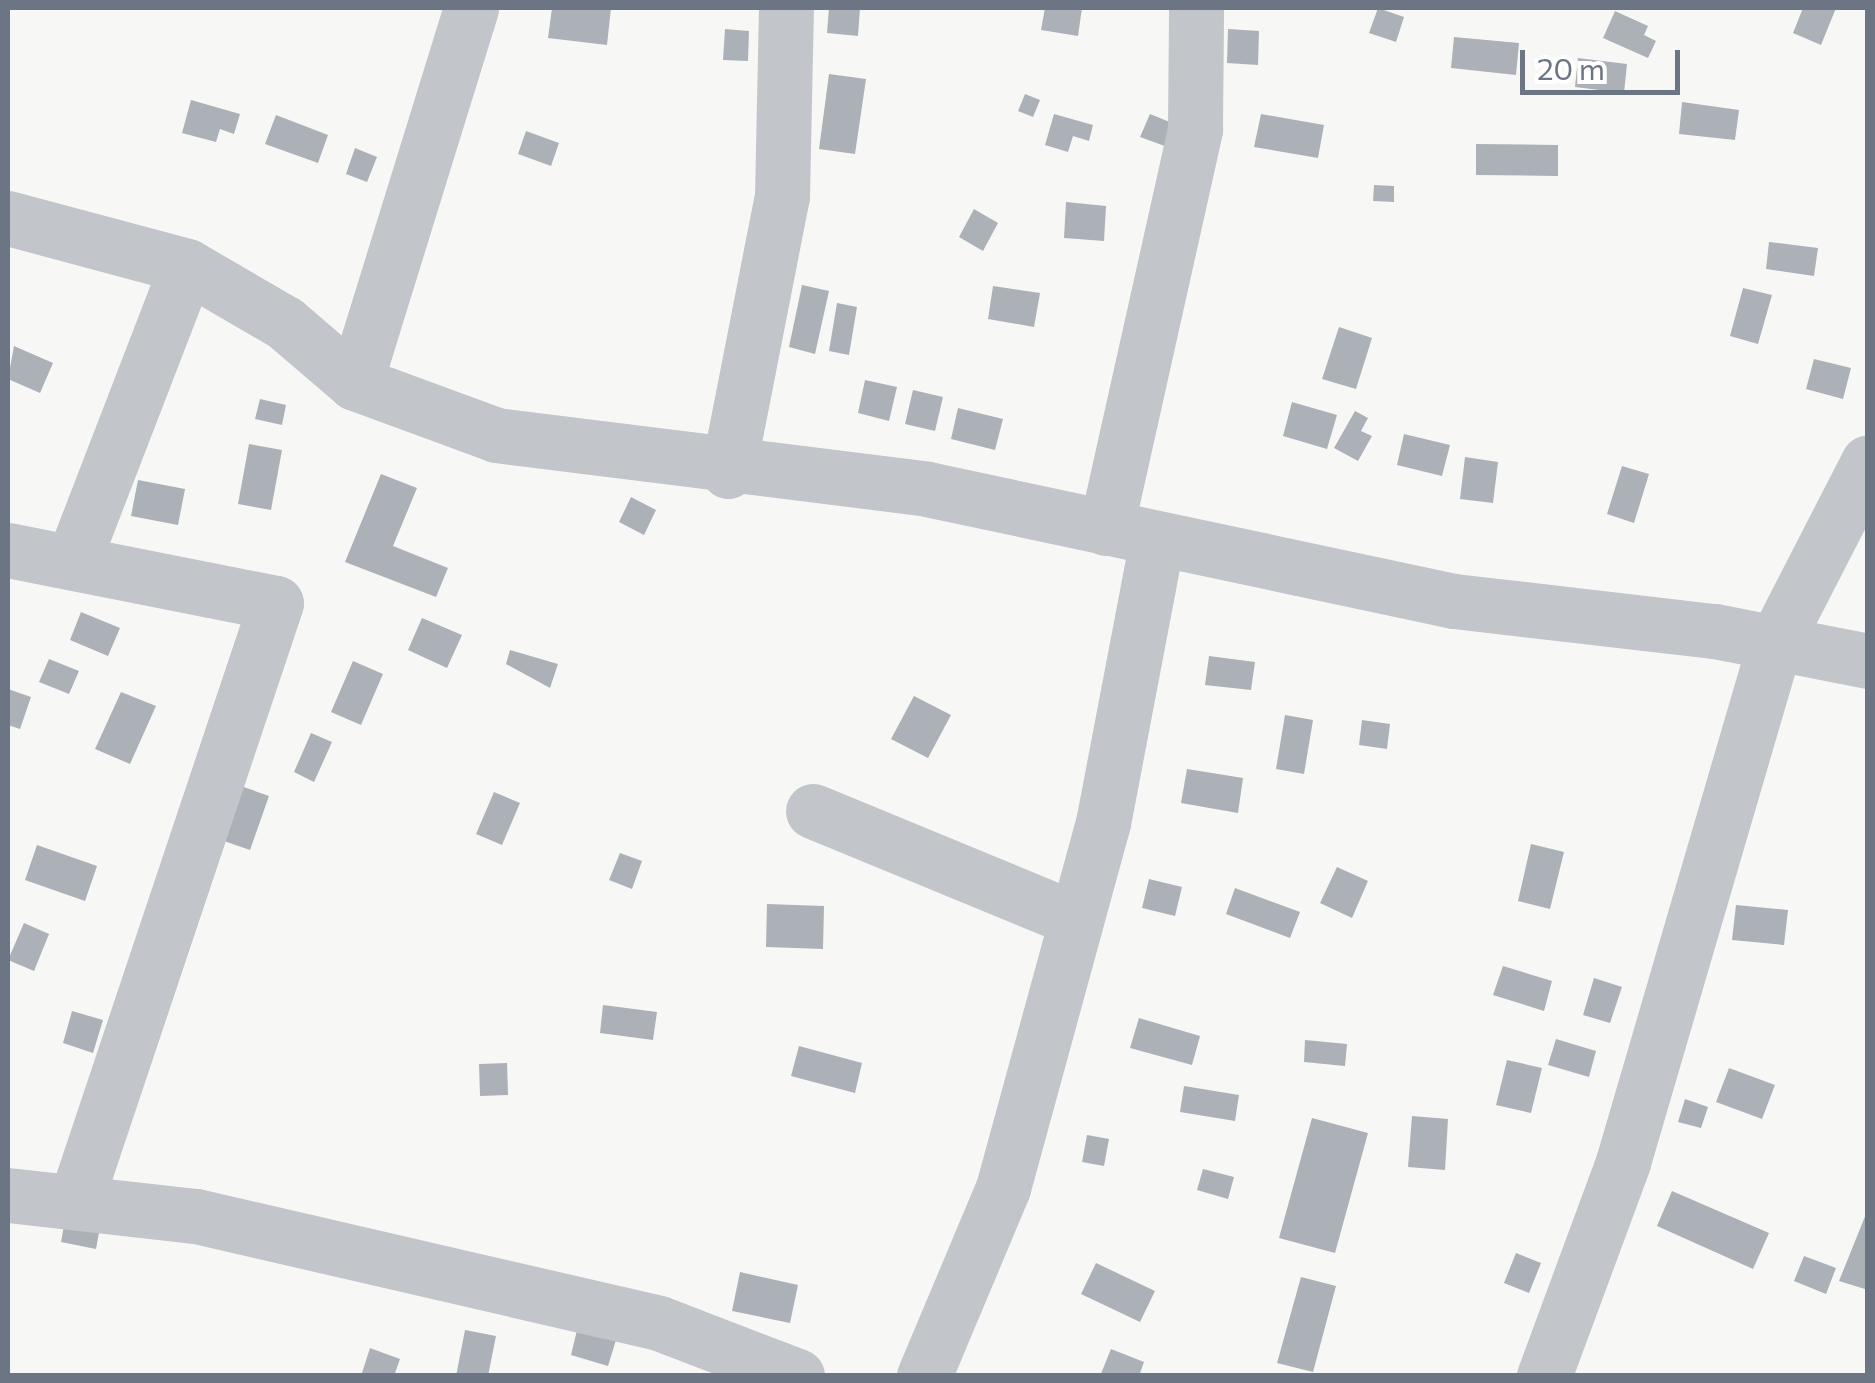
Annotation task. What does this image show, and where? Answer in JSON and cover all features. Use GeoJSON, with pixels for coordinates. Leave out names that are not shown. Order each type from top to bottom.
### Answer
{"type":"FeatureCollection","features":[{"type":"Feature","properties":{"kind":"street"},"geometry":{"type":"LineString","coordinates":[[355,383],[470,8]]}},
{"type":"Feature","properties":{"kind":"street"},"geometry":{"type":"LineString","coordinates":[[728,471],[782,197],[786,8]]}},
{"type":"Feature","properties":{"kind":"street"},"geometry":{"type":"LineString","coordinates":[[924,1376],[1003,1188],[1075,919],[1195,129],[1196,8]]}},
{"type":"Feature","properties":{"kind":"street"},"geometry":{"type":"LineString","coordinates":[[8,218],[187,266],[285,322],[355,383],[496,435],[728,471],[926,489],[1454,601],[1775,643],[1868,661]]}},
{"type":"Feature","properties":{"kind":"street"},"geometry":{"type":"LineString","coordinates":[[72,561],[187,266]]}},
{"type":"Feature","properties":{"kind":"street"},"geometry":{"type":"LineString","coordinates":[[1544,1376],[1623,1162],[1775,643],[1868,462]]}},
{"type":"Feature","properties":{"kind":"street"},"geometry":{"type":"LineString","coordinates":[[8,550],[276,603],[76,1200]]}},
{"type":"Feature","properties":{"kind":"street"},"geometry":{"type":"LineString","coordinates":[[813,811],[1075,919]]}},
{"type":"Feature","properties":{"kind":"street"},"geometry":{"type":"LineString","coordinates":[[8,1199],[76,1200],[196,1216],[659,1323],[797,1376]]}},
{"type":"Feature","properties":{"kind":"building"},"geometry":{"type":"Polygon","coordinates":[[[552,8],[611,8],[607,45],[548,38],[552,8]]]}},
{"type":"Feature","properties":{"kind":"building"},"geometry":{"type":"Polygon","coordinates":[[[829,8],[860,8],[858,36],[827,33],[829,8]]]}},
{"type":"Feature","properties":{"kind":"building"},"geometry":{"type":"Polygon","coordinates":[[[1045,8],[1082,8],[1078,36],[1041,30],[1045,8]]]}},
{"type":"Feature","properties":{"kind":"building"},"geometry":{"type":"Polygon","coordinates":[[[1378,8],[1404,17],[1396,42],[1369,33],[1378,8]]]}},
{"type":"Feature","properties":{"kind":"building"},"geometry":{"type":"Polygon","coordinates":[[[1803,8],[1836,8],[1821,45],[1793,33],[1803,8]]]}},
{"type":"Feature","properties":{"kind":"building"},"geometry":{"type":"Polygon","coordinates":[[[1615,11],[1648,26],[1644,35],[1656,41],[1648,58],[1603,38],[1615,11]]]}},
{"type":"Feature","properties":{"kind":"building"},"geometry":{"type":"Polygon","coordinates":[[[725,29],[749,31],[748,61],[723,60],[725,29]]]}},
{"type":"Feature","properties":{"kind":"building"},"geometry":{"type":"Polygon","coordinates":[[[1228,29],[1259,31],[1258,65],[1227,63],[1228,29]]]}},
{"type":"Feature","properties":{"kind":"building"},"geometry":{"type":"Polygon","coordinates":[[[1454,37],[1519,43],[1516,75],[1451,68],[1454,37]]]}},
{"type":"Feature","properties":{"kind":"building"},"geometry":{"type":"Polygon","coordinates":[[[1578,58],[1627,64],[1624,93],[1575,87],[1578,58]]]}},
{"type":"Feature","properties":{"kind":"building"},"geometry":{"type":"Polygon","coordinates":[[[829,74],[866,79],[855,154],[819,149],[829,74]]]}},
{"type":"Feature","properties":{"kind":"building"},"geometry":{"type":"Polygon","coordinates":[[[1025,94],[1040,100],[1033,117],[1018,111],[1025,94]]]}},
{"type":"Feature","properties":{"kind":"building"},"geometry":{"type":"Polygon","coordinates":[[[191,100],[240,114],[234,134],[220,129],[216,142],[182,133],[191,100]]]}},
{"type":"Feature","properties":{"kind":"building"},"geometry":{"type":"Polygon","coordinates":[[[1682,102],[1739,110],[1735,140],[1679,134],[1682,102]]]}},
{"type":"Feature","properties":{"kind":"building"},"geometry":{"type":"Polygon","coordinates":[[[1054,114],[1093,125],[1089,141],[1073,136],[1068,152],[1045,145],[1054,114]]]}},
{"type":"Feature","properties":{"kind":"building"},"geometry":{"type":"Polygon","coordinates":[[[1150,114],[1182,127],[1173,149],[1140,137],[1150,114]]]}},
{"type":"Feature","properties":{"kind":"building"},"geometry":{"type":"Polygon","coordinates":[[[1261,114],[1324,125],[1318,158],[1254,147],[1261,114]]]}},
{"type":"Feature","properties":{"kind":"building"},"geometry":{"type":"Polygon","coordinates":[[[276,115],[328,135],[318,163],[265,144],[276,115]]]}},
{"type":"Feature","properties":{"kind":"building"},"geometry":{"type":"Polygon","coordinates":[[[526,131],[559,143],[551,166],[518,154],[526,131]]]}},
{"type":"Feature","properties":{"kind":"building"},"geometry":{"type":"Polygon","coordinates":[[[1476,144],[1558,145],[1558,176],[1476,175],[1476,144]]]}},
{"type":"Feature","properties":{"kind":"building"},"geometry":{"type":"Polygon","coordinates":[[[355,148],[377,157],[367,182],[346,174],[355,148]]]}},
{"type":"Feature","properties":{"kind":"building"},"geometry":{"type":"Polygon","coordinates":[[[1374,185],[1394,186],[1394,202],[1373,201],[1374,185]]]}},
{"type":"Feature","properties":{"kind":"building"},"geometry":{"type":"Polygon","coordinates":[[[1066,202],[1106,206],[1104,241],[1064,238],[1066,202]]]}},
{"type":"Feature","properties":{"kind":"building"},"geometry":{"type":"Polygon","coordinates":[[[974,209],[998,223],[983,251],[959,237],[974,209]]]}},
{"type":"Feature","properties":{"kind":"building"},"geometry":{"type":"Polygon","coordinates":[[[1769,242],[1818,248],[1814,276],[1766,269],[1769,242]]]}},
{"type":"Feature","properties":{"kind":"building"},"geometry":{"type":"Polygon","coordinates":[[[802,285],[829,291],[815,354],[789,347],[802,285]]]}},
{"type":"Feature","properties":{"kind":"building"},"geometry":{"type":"Polygon","coordinates":[[[993,286],[1040,293],[1034,327],[988,319],[993,286]]]}},
{"type":"Feature","properties":{"kind":"building"},"geometry":{"type":"Polygon","coordinates":[[[1743,288],[1772,295],[1758,344],[1730,336],[1743,288]]]}},
{"type":"Feature","properties":{"kind":"building"},"geometry":{"type":"Polygon","coordinates":[[[837,303],[857,307],[849,355],[829,351],[837,303]]]}},
{"type":"Feature","properties":{"kind":"building"},"geometry":{"type":"Polygon","coordinates":[[[1339,327],[1372,338],[1356,389],[1322,379],[1339,327]]]}},
{"type":"Feature","properties":{"kind":"building"},"geometry":{"type":"Polygon","coordinates":[[[14,346],[53,363],[40,393],[8,379],[14,346]]]}},
{"type":"Feature","properties":{"kind":"building"},"geometry":{"type":"Polygon","coordinates":[[[1814,359],[1851,368],[1843,399],[1806,389],[1814,359]]]}},
{"type":"Feature","properties":{"kind":"building"},"geometry":{"type":"Polygon","coordinates":[[[865,380],[897,387],[889,421],[858,413],[865,380]]]}},
{"type":"Feature","properties":{"kind":"building"},"geometry":{"type":"Polygon","coordinates":[[[913,390],[943,397],[935,431],[905,424],[913,390]]]}},
{"type":"Feature","properties":{"kind":"building"},"geometry":{"type":"Polygon","coordinates":[[[260,399],[286,405],[282,425],[255,419],[260,399]]]}},
{"type":"Feature","properties":{"kind":"building"},"geometry":{"type":"Polygon","coordinates":[[[1292,402],[1337,415],[1327,449],[1283,436],[1292,402]]]}},
{"type":"Feature","properties":{"kind":"building"},"geometry":{"type":"Polygon","coordinates":[[[958,408],[1003,419],[995,450],[951,439],[958,408]]]}},
{"type":"Feature","properties":{"kind":"building"},"geometry":{"type":"Polygon","coordinates":[[[1355,411],[1368,418],[1361,431],[1372,436],[1358,461],[1334,448],[1355,411]]]}},
{"type":"Feature","properties":{"kind":"building"},"geometry":{"type":"Polygon","coordinates":[[[1404,434],[1450,445],[1442,476],[1397,465],[1404,434]]]}},
{"type":"Feature","properties":{"kind":"building"},"geometry":{"type":"Polygon","coordinates":[[[249,444],[282,450],[271,510],[238,504],[249,444]]]}},
{"type":"Feature","properties":{"kind":"building"},"geometry":{"type":"Polygon","coordinates":[[[1465,457],[1498,462],[1493,503],[1460,499],[1465,457]]]}},
{"type":"Feature","properties":{"kind":"building"},"geometry":{"type":"Polygon","coordinates":[[[1622,466],[1649,474],[1634,523],[1607,514],[1622,466]]]}},
{"type":"Feature","properties":{"kind":"building"},"geometry":{"type":"Polygon","coordinates":[[[381,474],[417,488],[393,546],[448,568],[436,597],[345,562],[381,474]]]}},
{"type":"Feature","properties":{"kind":"building"},"geometry":{"type":"Polygon","coordinates":[[[138,480],[185,489],[178,525],[131,516],[138,480]]]}},
{"type":"Feature","properties":{"kind":"building"},"geometry":{"type":"Polygon","coordinates":[[[631,497],[656,510],[644,535],[619,522],[631,497]]]}},
{"type":"Feature","properties":{"kind":"building"},"geometry":{"type":"Polygon","coordinates":[[[81,612],[120,628],[108,656],[70,640],[81,612]]]}},
{"type":"Feature","properties":{"kind":"building"},"geometry":{"type":"Polygon","coordinates":[[[422,618],[462,635],[447,668],[408,650],[422,618]]]}},
{"type":"Feature","properties":{"kind":"building"},"geometry":{"type":"Polygon","coordinates":[[[510,650],[558,664],[550,688],[506,664],[510,650]]]}},
{"type":"Feature","properties":{"kind":"building"},"geometry":{"type":"Polygon","coordinates":[[[1209,656],[1255,662],[1251,690],[1205,685],[1209,656]]]}},
{"type":"Feature","properties":{"kind":"building"},"geometry":{"type":"Polygon","coordinates":[[[49,659],[79,671],[69,694],[39,682],[49,659]]]}},
{"type":"Feature","properties":{"kind":"building"},"geometry":{"type":"Polygon","coordinates":[[[353,661],[383,674],[361,725],[331,712],[353,661]]]}},
{"type":"Feature","properties":{"kind":"building"},"geometry":{"type":"Polygon","coordinates":[[[8,689],[31,697],[20,729],[8,725],[8,689]]]}},
{"type":"Feature","properties":{"kind":"building"},"geometry":{"type":"Polygon","coordinates":[[[121,692],[156,706],[130,764],[95,749],[121,692]]]}},
{"type":"Feature","properties":{"kind":"building"},"geometry":{"type":"Polygon","coordinates":[[[914,696],[951,715],[928,758],[891,739],[914,696]]]}},
{"type":"Feature","properties":{"kind":"building"},"geometry":{"type":"Polygon","coordinates":[[[1285,715],[1313,720],[1304,774],[1276,769],[1285,715]]]}},
{"type":"Feature","properties":{"kind":"building"},"geometry":{"type":"Polygon","coordinates":[[[1362,720],[1390,724],[1387,749],[1359,745],[1362,720]]]}},
{"type":"Feature","properties":{"kind":"building"},"geometry":{"type":"Polygon","coordinates":[[[311,733],[332,742],[314,782],[294,772],[311,733]]]}},
{"type":"Feature","properties":{"kind":"building"},"geometry":{"type":"Polygon","coordinates":[[[1187,769],[1243,778],[1238,813],[1181,803],[1187,769]]]}},
{"type":"Feature","properties":{"kind":"building"},"geometry":{"type":"Polygon","coordinates":[[[241,786],[269,796],[250,850],[221,840],[241,786]]]}},
{"type":"Feature","properties":{"kind":"building"},"geometry":{"type":"Polygon","coordinates":[[[494,792],[520,803],[502,845],[476,834],[494,792]]]}},
{"type":"Feature","properties":{"kind":"building"},"geometry":{"type":"Polygon","coordinates":[[[1531,844],[1564,852],[1550,909],[1518,901],[1531,844]]]}},
{"type":"Feature","properties":{"kind":"building"},"geometry":{"type":"Polygon","coordinates":[[[37,845],[97,866],[85,901],[25,880],[37,845]]]}},
{"type":"Feature","properties":{"kind":"building"},"geometry":{"type":"Polygon","coordinates":[[[620,853],[642,861],[632,889],[609,880],[620,853]]]}},
{"type":"Feature","properties":{"kind":"building"},"geometry":{"type":"Polygon","coordinates":[[[1337,867],[1368,881],[1352,918],[1320,903],[1337,867]]]}},
{"type":"Feature","properties":{"kind":"building"},"geometry":{"type":"Polygon","coordinates":[[[1149,879],[1182,887],[1175,916],[1142,908],[1149,879]]]}},
{"type":"Feature","properties":{"kind":"building"},"geometry":{"type":"Polygon","coordinates":[[[1235,888],[1300,912],[1290,938],[1226,914],[1235,888]]]}},
{"type":"Feature","properties":{"kind":"building"},"geometry":{"type":"Polygon","coordinates":[[[767,904],[824,906],[823,949],[766,947],[767,904]]]}},
{"type":"Feature","properties":{"kind":"building"},"geometry":{"type":"Polygon","coordinates":[[[1736,905],[1788,910],[1784,945],[1732,940],[1736,905]]]}},
{"type":"Feature","properties":{"kind":"building"},"geometry":{"type":"Polygon","coordinates":[[[24,923],[49,934],[34,971],[8,960],[24,923]]]}},
{"type":"Feature","properties":{"kind":"building"},"geometry":{"type":"Polygon","coordinates":[[[1503,966],[1552,981],[1544,1011],[1493,995],[1503,966]]]}},
{"type":"Feature","properties":{"kind":"building"},"geometry":{"type":"Polygon","coordinates":[[[1594,978],[1622,987],[1610,1023],[1583,1015],[1594,978]]]}},
{"type":"Feature","properties":{"kind":"building"},"geometry":{"type":"Polygon","coordinates":[[[603,1005],[657,1012],[653,1040],[600,1033],[603,1005]]]}},
{"type":"Feature","properties":{"kind":"building"},"geometry":{"type":"Polygon","coordinates":[[[72,1011],[103,1020],[93,1053],[63,1043],[72,1011]]]}},
{"type":"Feature","properties":{"kind":"building"},"geometry":{"type":"Polygon","coordinates":[[[1139,1018],[1200,1036],[1192,1065],[1130,1048],[1139,1018]]]}},
{"type":"Feature","properties":{"kind":"building"},"geometry":{"type":"Polygon","coordinates":[[[1556,1039],[1596,1051],[1589,1077],[1548,1065],[1556,1039]]]}},
{"type":"Feature","properties":{"kind":"building"},"geometry":{"type":"Polygon","coordinates":[[[1305,1040],[1347,1044],[1345,1066],[1304,1062],[1305,1040]]]}},
{"type":"Feature","properties":{"kind":"building"},"geometry":{"type":"Polygon","coordinates":[[[799,1046],[862,1063],[855,1093],[791,1076],[799,1046]]]}},
{"type":"Feature","properties":{"kind":"building"},"geometry":{"type":"Polygon","coordinates":[[[1507,1060],[1542,1068],[1531,1113],[1496,1105],[1507,1060]]]}},
{"type":"Feature","properties":{"kind":"building"},"geometry":{"type":"Polygon","coordinates":[[[507,1063],[508,1095],[480,1096],[479,1064],[507,1063]]]}},
{"type":"Feature","properties":{"kind":"building"},"geometry":{"type":"Polygon","coordinates":[[[1729,1068],[1775,1085],[1762,1119],[1716,1102],[1729,1068]]]}},
{"type":"Feature","properties":{"kind":"building"},"geometry":{"type":"Polygon","coordinates":[[[1184,1086],[1239,1095],[1235,1121],[1180,1112],[1184,1086]]]}},
{"type":"Feature","properties":{"kind":"building"},"geometry":{"type":"Polygon","coordinates":[[[1685,1099],[1708,1107],[1701,1128],[1678,1122],[1685,1099]]]}},
{"type":"Feature","properties":{"kind":"building"},"geometry":{"type":"Polygon","coordinates":[[[1412,1116],[1448,1119],[1445,1170],[1408,1167],[1412,1116]]]}},
{"type":"Feature","properties":{"kind":"building"},"geometry":{"type":"Polygon","coordinates":[[[1312,1118],[1368,1133],[1335,1253],[1279,1238],[1312,1118]]]}},
{"type":"Feature","properties":{"kind":"building"},"geometry":{"type":"Polygon","coordinates":[[[1087,1135],[1109,1139],[1104,1166],[1082,1162],[1087,1135]]]}},
{"type":"Feature","properties":{"kind":"building"},"geometry":{"type":"Polygon","coordinates":[[[1203,1169],[1234,1177],[1228,1199],[1197,1190],[1203,1169]]]}},
{"type":"Feature","properties":{"kind":"building"},"geometry":{"type":"Polygon","coordinates":[[[1672,1191],[1769,1233],[1753,1269],[1657,1226],[1672,1191]]]}},
{"type":"Feature","properties":{"kind":"building"},"geometry":{"type":"Polygon","coordinates":[[[1868,1209],[1868,1290],[1839,1281],[1868,1209]]]}},
{"type":"Feature","properties":{"kind":"building"},"geometry":{"type":"Polygon","coordinates":[[[65,1220],[100,1227],[96,1249],[61,1242],[65,1220]]]}},
{"type":"Feature","properties":{"kind":"building"},"geometry":{"type":"Polygon","coordinates":[[[1516,1253],[1541,1263],[1529,1293],[1504,1283],[1516,1253]]]}},
{"type":"Feature","properties":{"kind":"building"},"geometry":{"type":"Polygon","coordinates":[[[1804,1256],[1836,1268],[1826,1294],[1794,1281],[1804,1256]]]}},
{"type":"Feature","properties":{"kind":"building"},"geometry":{"type":"Polygon","coordinates":[[[1096,1263],[1155,1291],[1140,1322],[1081,1294],[1096,1263]]]}},
{"type":"Feature","properties":{"kind":"building"},"geometry":{"type":"Polygon","coordinates":[[[740,1272],[798,1285],[790,1323],[732,1311],[740,1272]]]}},
{"type":"Feature","properties":{"kind":"building"},"geometry":{"type":"Polygon","coordinates":[[[1301,1277],[1336,1286],[1313,1372],[1277,1363],[1301,1277]]]}},
{"type":"Feature","properties":{"kind":"building"},"geometry":{"type":"Polygon","coordinates":[[[465,1330],[496,1336],[488,1376],[456,1376],[465,1330]]]}},
{"type":"Feature","properties":{"kind":"building"},"geometry":{"type":"Polygon","coordinates":[[[577,1330],[616,1340],[608,1366],[571,1355],[577,1330]]]}},
{"type":"Feature","properties":{"kind":"building"},"geometry":{"type":"Polygon","coordinates":[[[370,1348],[400,1359],[394,1376],[361,1376],[370,1348]]]}},
{"type":"Feature","properties":{"kind":"building"},"geometry":{"type":"Polygon","coordinates":[[[1111,1349],[1144,1362],[1139,1376],[1100,1376],[1111,1349]]]}}]}
